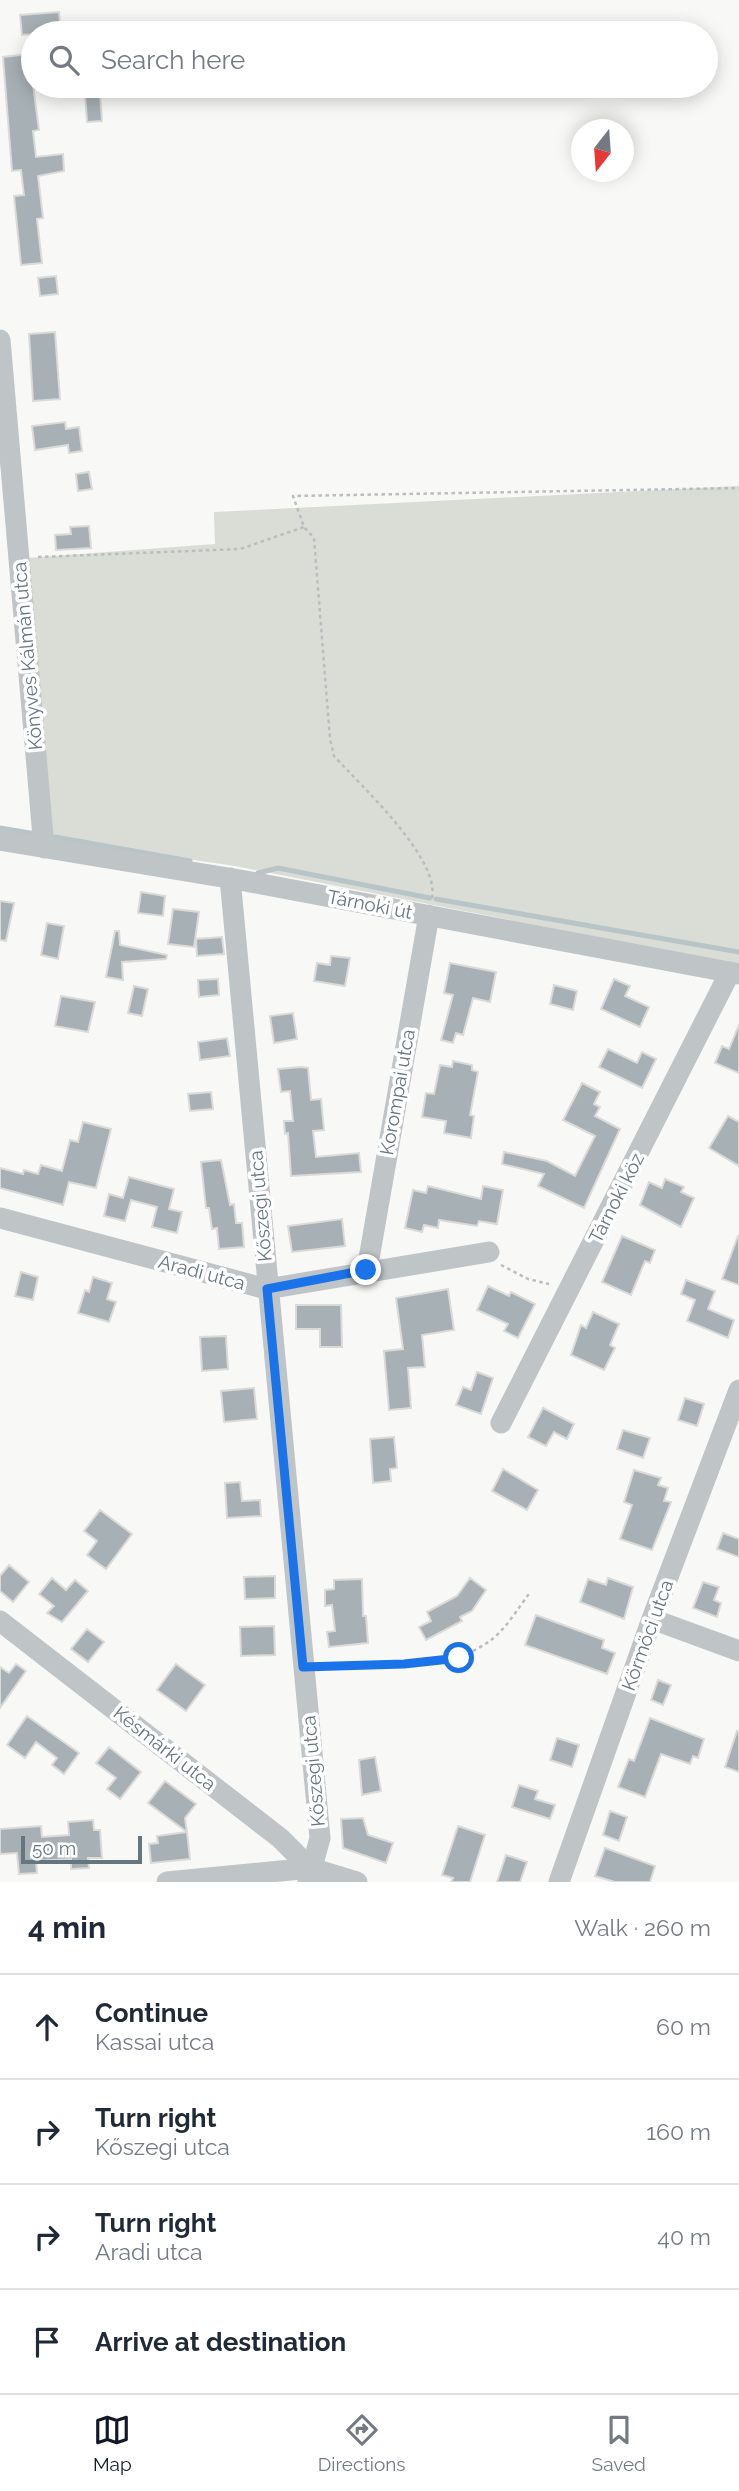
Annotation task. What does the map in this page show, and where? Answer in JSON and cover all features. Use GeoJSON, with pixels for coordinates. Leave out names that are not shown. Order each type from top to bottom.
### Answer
{"type":"FeatureCollection","features":[{"type":"Feature","properties":{"kind":"street","name":"Könyves Kálmán utca"},"geometry":{"type":"LineString","coordinates":[[0,340],[44,848]]}},
{"type":"Feature","properties":{"kind":"street","name":"Tárnoki út"},"geometry":{"type":"LineString","coordinates":[[0,840],[230,878],[734,973]]}},
{"type":"Feature","properties":{"kind":"street","name":"Kőszegi utca"},"geometry":{"type":"LineString","coordinates":[[230,878],[320,1838],[314,1877]]}},
{"type":"Feature","properties":{"kind":"street","name":"Korompai utca"},"geometry":{"type":"LineString","coordinates":[[366,1270],[429,915]]}},
{"type":"Feature","properties":{"kind":"street","name":"Tárnoki köz"},"geometry":{"type":"LineString","coordinates":[[501,1423],[734,973]]}},
{"type":"Feature","properties":{"kind":"street","name":"Aradi utca"},"geometry":{"type":"LineString","coordinates":[[0,1218],[267,1289],[366,1270],[489,1252]]}},
{"type":"Feature","properties":{"kind":"street","name":"Körmöci utca"},"geometry":{"type":"LineString","coordinates":[[559,1882],[652,1619],[739,1390]]}},
{"type":"Feature","properties":{"kind":"street"},"geometry":{"type":"LineString","coordinates":[[652,1619],[739,1651]]}},
{"type":"Feature","properties":{"kind":"street","name":"Késmárki utca"},"geometry":{"type":"LineString","coordinates":[[0,1621],[280,1838],[314,1877]]}},
{"type":"Feature","properties":{"kind":"street"},"geometry":{"type":"LineString","coordinates":[[167,1882],[314,1877],[357,1882]]}},
{"type":"Feature","properties":{"kind":"path"},"geometry":{"type":"LineString","coordinates":[[429,915],[434,888],[414,842],[334,756],[329,726],[314,538],[303,527],[293,496],[739,488]]}},
{"type":"Feature","properties":{"kind":"path"},"geometry":{"type":"LineString","coordinates":[[27,558],[240,549],[303,527]]}},
{"type":"Feature","properties":{"kind":"path"},"geometry":{"type":"LineString","coordinates":[[489,1252],[505,1267],[527,1279],[554,1285],[573,1283]]}},
{"type":"Feature","properties":{"kind":"path"},"geometry":{"type":"LineString","coordinates":[[303,1667],[404,1664],[459,1658],[492,1639],[529,1594]]}},
{"type":"Feature","properties":{"kind":"shaded area"},"geometry":{"type":"Polygon","coordinates":[[[739,486],[739,965],[235,866],[49,839],[27,558],[215,544],[214,512],[739,486]]]}},
{"type":"Feature","properties":{"kind":"building"},"geometry":{"type":"Polygon","coordinates":[[[59,12],[60,21],[21,21],[21,25],[20,15],[59,12]]]}},
{"type":"Feature","properties":{"kind":"building"},"geometry":{"type":"Polygon","coordinates":[[[21,55],[21,98],[35,98],[39,130],[33,131],[36,157],[63,154],[64,171],[38,176],[43,218],[37,219],[42,263],[21,265],[14,196],[24,195],[21,170],[12,171],[3,57],[21,55]]]}},
{"type":"Feature","properties":{"kind":"building"},"geometry":{"type":"Polygon","coordinates":[[[85,98],[100,98],[102,121],[87,122],[85,98]]]}},
{"type":"Feature","properties":{"kind":"building"},"geometry":{"type":"Polygon","coordinates":[[[56,276],[58,294],[40,296],[38,278],[56,276]]]}},
{"type":"Feature","properties":{"kind":"building"},"geometry":{"type":"Polygon","coordinates":[[[55,332],[60,399],[33,401],[29,334],[55,332]]]}},
{"type":"Feature","properties":{"kind":"building"},"geometry":{"type":"Polygon","coordinates":[[[65,422],[66,429],[79,427],[82,451],[69,453],[68,445],[35,450],[32,426],[65,422]]]}},
{"type":"Feature","properties":{"kind":"building"},"geometry":{"type":"Polygon","coordinates":[[[89,472],[92,489],[78,491],[76,474],[89,472]]]}},
{"type":"Feature","properties":{"kind":"building"},"geometry":{"type":"Polygon","coordinates":[[[89,526],[91,548],[56,550],[55,535],[71,534],[70,527],[89,526]]]}},
{"type":"Feature","properties":{"kind":"building"},"geometry":{"type":"Polygon","coordinates":[[[141,892],[165,896],[163,916],[138,913],[141,892]]]}},
{"type":"Feature","properties":{"kind":"building"},"geometry":{"type":"Polygon","coordinates":[[[0,901],[14,903],[6,941],[0,940],[0,901]]]}},
{"type":"Feature","properties":{"kind":"building"},"geometry":{"type":"Polygon","coordinates":[[[173,909],[199,912],[194,947],[168,944],[173,909]]]}},
{"type":"Feature","properties":{"kind":"building"},"geometry":{"type":"Polygon","coordinates":[[[47,923],[64,926],[58,959],[41,955],[47,923]]]}},
{"type":"Feature","properties":{"kind":"building"},"geometry":{"type":"Polygon","coordinates":[[[115,931],[119,931],[120,945],[167,955],[166,959],[122,962],[123,980],[106,977],[115,931]]]}},
{"type":"Feature","properties":{"kind":"building"},"geometry":{"type":"Polygon","coordinates":[[[222,937],[224,954],[197,956],[196,939],[222,937]]]}},
{"type":"Feature","properties":{"kind":"building"},"geometry":{"type":"Polygon","coordinates":[[[331,956],[350,958],[345,986],[314,981],[317,963],[330,965],[331,956]]]}},
{"type":"Feature","properties":{"kind":"building"},"geometry":{"type":"Polygon","coordinates":[[[450,963],[496,972],[490,1002],[473,998],[463,1035],[456,1033],[453,1043],[441,1040],[453,995],[444,993],[450,963]]]}},
{"type":"Feature","properties":{"kind":"building"},"geometry":{"type":"Polygon","coordinates":[[[218,979],[219,995],[199,997],[198,980],[218,979]]]}},
{"type":"Feature","properties":{"kind":"building"},"geometry":{"type":"Polygon","coordinates":[[[614,979],[630,986],[625,996],[649,1007],[640,1027],[601,1009],[614,979]]]}},
{"type":"Feature","properties":{"kind":"building"},"geometry":{"type":"Polygon","coordinates":[[[554,985],[577,991],[573,1010],[550,1004],[554,985]]]}},
{"type":"Feature","properties":{"kind":"building"},"geometry":{"type":"Polygon","coordinates":[[[134,986],[148,989],[142,1016],[128,1013],[134,986]]]}},
{"type":"Feature","properties":{"kind":"building"},"geometry":{"type":"Polygon","coordinates":[[[61,996],[95,1002],[88,1032],[55,1026],[61,996]]]}},
{"type":"Feature","properties":{"kind":"building"},"geometry":{"type":"Polygon","coordinates":[[[293,1013],[297,1039],[274,1043],[270,1016],[293,1013]]]}},
{"type":"Feature","properties":{"kind":"building"},"geometry":{"type":"Polygon","coordinates":[[[739,1025],[739,1073],[715,1063],[722,1046],[729,1049],[739,1025]]]}},
{"type":"Feature","properties":{"kind":"building"},"geometry":{"type":"Polygon","coordinates":[[[227,1038],[230,1056],[200,1060],[198,1042],[227,1038]]]}},
{"type":"Feature","properties":{"kind":"building"},"geometry":{"type":"Polygon","coordinates":[[[608,1049],[637,1063],[642,1052],[656,1059],[642,1088],[599,1067],[608,1049]]]}},
{"type":"Feature","properties":{"kind":"building"},"geometry":{"type":"Polygon","coordinates":[[[453,1061],[472,1065],[472,1070],[478,1072],[470,1115],[474,1116],[471,1138],[444,1133],[446,1121],[422,1117],[426,1093],[434,1094],[440,1065],[452,1067],[453,1061]]]}},
{"type":"Feature","properties":{"kind":"building"},"geometry":{"type":"Polygon","coordinates":[[[308,1068],[311,1100],[321,1099],[324,1130],[313,1131],[316,1157],[359,1153],[361,1172],[291,1176],[288,1133],[285,1134],[284,1121],[293,1121],[290,1091],[281,1092],[278,1069],[308,1068]]]}},
{"type":"Feature","properties":{"kind":"building"},"geometry":{"type":"Polygon","coordinates":[[[582,1083],[600,1092],[594,1104],[600,1107],[595,1116],[620,1129],[584,1208],[538,1186],[544,1174],[502,1164],[504,1152],[547,1161],[575,1176],[595,1136],[563,1120],[582,1083]]]}},
{"type":"Feature","properties":{"kind":"building"},"geometry":{"type":"Polygon","coordinates":[[[211,1092],[213,1109],[190,1111],[188,1094],[211,1092]]]}},
{"type":"Feature","properties":{"kind":"building"},"geometry":{"type":"Polygon","coordinates":[[[728,1116],[739,1122],[739,1166],[709,1148],[728,1116]]]}},
{"type":"Feature","properties":{"kind":"building"},"geometry":{"type":"Polygon","coordinates":[[[83,1122],[111,1129],[96,1188],[69,1182],[63,1205],[0,1188],[0,1168],[23,1174],[24,1170],[38,1174],[41,1165],[62,1171],[70,1140],[78,1142],[83,1122]]]}},
{"type":"Feature","properties":{"kind":"building"},"geometry":{"type":"Polygon","coordinates":[[[221,1160],[230,1205],[234,1204],[236,1223],[242,1223],[244,1247],[219,1249],[217,1228],[212,1229],[209,1208],[206,1208],[201,1162],[221,1160]]]}},
{"type":"Feature","properties":{"kind":"building"},"geometry":{"type":"Polygon","coordinates":[[[129,1177],[174,1189],[169,1209],[182,1212],[177,1233],[152,1227],[157,1207],[131,1200],[125,1221],[104,1216],[109,1194],[123,1198],[129,1177]]]}},
{"type":"Feature","properties":{"kind":"building"},"geometry":{"type":"Polygon","coordinates":[[[665,1179],[684,1187],[681,1192],[694,1198],[681,1227],[640,1205],[649,1182],[662,1188],[665,1179]]]}},
{"type":"Feature","properties":{"kind":"building"},"geometry":{"type":"Polygon","coordinates":[[[428,1186],[481,1199],[483,1186],[503,1190],[497,1224],[479,1221],[477,1226],[439,1220],[438,1228],[424,1225],[422,1232],[405,1228],[413,1190],[426,1193],[428,1186]]]}},
{"type":"Feature","properties":{"kind":"building"},"geometry":{"type":"Polygon","coordinates":[[[342,1219],[345,1246],[292,1252],[288,1226],[342,1219]]]}},
{"type":"Feature","properties":{"kind":"building"},"geometry":{"type":"Polygon","coordinates":[[[622,1236],[655,1250],[650,1263],[645,1261],[631,1295],[602,1282],[622,1236]]]}},
{"type":"Feature","properties":{"kind":"building"},"geometry":{"type":"Polygon","coordinates":[[[739,1236],[739,1285],[722,1279],[739,1236]]]}},
{"type":"Feature","properties":{"kind":"building"},"geometry":{"type":"Polygon","coordinates":[[[21,1272],[38,1277],[33,1300],[15,1296],[21,1272]]]}},
{"type":"Feature","properties":{"kind":"building"},"geometry":{"type":"Polygon","coordinates":[[[93,1277],[112,1283],[107,1299],[116,1302],[109,1322],[78,1313],[85,1290],[89,1292],[93,1277]]]}},
{"type":"Feature","properties":{"kind":"building"},"geometry":{"type":"Polygon","coordinates":[[[686,1280],[715,1291],[708,1309],[734,1320],[728,1338],[687,1321],[695,1300],[681,1294],[686,1280]]]}},
{"type":"Feature","properties":{"kind":"building"},"geometry":{"type":"Polygon","coordinates":[[[488,1286],[509,1296],[511,1292],[535,1304],[518,1338],[504,1331],[508,1324],[477,1310],[488,1286]]]}},
{"type":"Feature","properties":{"kind":"building"},"geometry":{"type":"Polygon","coordinates":[[[448,1289],[454,1330],[422,1335],[425,1367],[408,1368],[411,1408],[389,1410],[384,1351],[403,1349],[396,1298],[448,1289]]]}},
{"type":"Feature","properties":{"kind":"building"},"geometry":{"type":"Polygon","coordinates":[[[296,1305],[341,1305],[342,1347],[320,1347],[320,1329],[296,1329],[296,1305]]]}},
{"type":"Feature","properties":{"kind":"building"},"geometry":{"type":"Polygon","coordinates":[[[593,1312],[619,1324],[610,1345],[615,1348],[604,1370],[571,1355],[581,1325],[586,1328],[593,1312]]]}},
{"type":"Feature","properties":{"kind":"building"},"geometry":{"type":"Polygon","coordinates":[[[226,1336],[228,1369],[202,1371],[200,1337],[226,1336]]]}},
{"type":"Feature","properties":{"kind":"building"},"geometry":{"type":"Polygon","coordinates":[[[477,1372],[493,1378],[481,1414],[456,1405],[463,1387],[471,1390],[477,1372]]]}},
{"type":"Feature","properties":{"kind":"building"},"geometry":{"type":"Polygon","coordinates":[[[254,1388],[257,1419],[224,1422],[221,1391],[254,1388]]]}},
{"type":"Feature","properties":{"kind":"building"},"geometry":{"type":"Polygon","coordinates":[[[685,1398],[704,1404],[697,1426],[678,1420],[685,1398]]]}},
{"type":"Feature","properties":{"kind":"building"},"geometry":{"type":"Polygon","coordinates":[[[543,1408],[574,1424],[567,1439],[554,1432],[546,1446],[528,1437],[543,1408]]]}},
{"type":"Feature","properties":{"kind":"building"},"geometry":{"type":"Polygon","coordinates":[[[623,1430],[650,1438],[643,1458],[617,1449],[623,1430]]]}},
{"type":"Feature","properties":{"kind":"building"},"geometry":{"type":"Polygon","coordinates":[[[394,1437],[397,1468],[390,1469],[391,1481],[373,1483],[370,1439],[394,1437]]]}},
{"type":"Feature","properties":{"kind":"building"},"geometry":{"type":"Polygon","coordinates":[[[503,1469],[538,1490],[527,1510],[492,1491],[503,1469]]]}},
{"type":"Feature","properties":{"kind":"building"},"geometry":{"type":"Polygon","coordinates":[[[634,1470],[661,1478],[658,1485],[668,1488],[664,1501],[671,1502],[652,1550],[620,1539],[632,1505],[624,1502],[634,1470]]]}},
{"type":"Feature","properties":{"kind":"building"},"geometry":{"type":"Polygon","coordinates":[[[240,1482],[242,1501],[260,1500],[261,1516],[227,1518],[225,1483],[240,1482]]]}},
{"type":"Feature","properties":{"kind":"building"},"geometry":{"type":"Polygon","coordinates":[[[100,1510],[132,1534],[106,1569],[87,1555],[97,1541],[84,1531],[100,1510]]]}},
{"type":"Feature","properties":{"kind":"building"},"geometry":{"type":"Polygon","coordinates":[[[723,1533],[739,1539],[739,1557],[717,1549],[723,1533]]]}},
{"type":"Feature","properties":{"kind":"building"},"geometry":{"type":"Polygon","coordinates":[[[9,1565],[29,1582],[13,1602],[0,1591],[0,1576],[9,1565]]]}},
{"type":"Feature","properties":{"kind":"building"},"geometry":{"type":"Polygon","coordinates":[[[275,1576],[275,1598],[245,1599],[244,1577],[275,1576]]]}},
{"type":"Feature","properties":{"kind":"building"},"geometry":{"type":"Polygon","coordinates":[[[52,1578],[66,1590],[75,1580],[88,1591],[62,1622],[47,1613],[54,1606],[39,1594],[52,1578]]]}},
{"type":"Feature","properties":{"kind":"building"},"geometry":{"type":"Polygon","coordinates":[[[470,1578],[486,1590],[472,1611],[460,1617],[462,1621],[426,1640],[419,1627],[431,1621],[427,1612],[457,1596],[470,1578]]]}},
{"type":"Feature","properties":{"kind":"building"},"geometry":{"type":"Polygon","coordinates":[[[608,1578],[633,1587],[624,1619],[580,1602],[588,1579],[606,1585],[608,1578]]]}},
{"type":"Feature","properties":{"kind":"building"},"geometry":{"type":"Polygon","coordinates":[[[362,1579],[363,1616],[366,1616],[368,1643],[329,1647],[327,1632],[335,1631],[332,1605],[325,1606],[325,1590],[334,1589],[334,1580],[362,1579]]]}},
{"type":"Feature","properties":{"kind":"building"},"geometry":{"type":"Polygon","coordinates":[[[703,1582],[719,1587],[714,1600],[721,1603],[717,1617],[693,1608],[703,1582]]]}},
{"type":"Feature","properties":{"kind":"building"},"geometry":{"type":"Polygon","coordinates":[[[536,1615],[604,1640],[602,1648],[615,1653],[607,1674],[525,1645],[536,1615]]]}},
{"type":"Feature","properties":{"kind":"building"},"geometry":{"type":"Polygon","coordinates":[[[274,1626],[275,1655],[241,1656],[240,1627],[274,1626]]]}},
{"type":"Feature","properties":{"kind":"building"},"geometry":{"type":"Polygon","coordinates":[[[87,1629],[104,1642],[88,1662],[71,1649],[87,1629]]]}},
{"type":"Feature","properties":{"kind":"building"},"geometry":{"type":"Polygon","coordinates":[[[16,1664],[26,1671],[0,1708],[0,1667],[9,1673],[16,1664]]]}},
{"type":"Feature","properties":{"kind":"building"},"geometry":{"type":"Polygon","coordinates":[[[176,1664],[205,1685],[186,1711],[157,1690],[176,1664]]]}},
{"type":"Feature","properties":{"kind":"building"},"geometry":{"type":"Polygon","coordinates":[[[658,1680],[671,1685],[663,1705],[651,1700],[658,1680]]]}},
{"type":"Feature","properties":{"kind":"building"},"geometry":{"type":"Polygon","coordinates":[[[27,1716],[79,1753],[64,1774],[52,1765],[57,1758],[36,1742],[25,1758],[7,1745],[27,1716]]]}},
{"type":"Feature","properties":{"kind":"building"},"geometry":{"type":"Polygon","coordinates":[[[650,1718],[704,1739],[698,1758],[693,1756],[690,1764],[661,1754],[645,1797],[618,1787],[629,1759],[634,1761],[650,1718]]]}},
{"type":"Feature","properties":{"kind":"building"},"geometry":{"type":"Polygon","coordinates":[[[737,1731],[739,1732],[739,1772],[725,1767],[737,1731]]]}},
{"type":"Feature","properties":{"kind":"building"},"geometry":{"type":"Polygon","coordinates":[[[557,1738],[579,1745],[572,1767],[550,1760],[557,1738]]]}},
{"type":"Feature","properties":{"kind":"building"},"geometry":{"type":"Polygon","coordinates":[[[109,1747],[141,1772],[120,1799],[107,1789],[116,1778],[96,1763],[109,1747]]]}},
{"type":"Feature","properties":{"kind":"building"},"geometry":{"type":"Polygon","coordinates":[[[375,1757],[381,1791],[362,1795],[359,1760],[375,1757]]]}},
{"type":"Feature","properties":{"kind":"building"},"geometry":{"type":"Polygon","coordinates":[[[165,1781],[196,1804],[185,1818],[187,1832],[148,1803],[165,1781]]]}},
{"type":"Feature","properties":{"kind":"building"},"geometry":{"type":"Polygon","coordinates":[[[519,1785],[538,1791],[535,1799],[555,1805],[550,1819],[512,1807],[519,1785]]]}},
{"type":"Feature","properties":{"kind":"building"},"geometry":{"type":"Polygon","coordinates":[[[610,1811],[627,1817],[619,1841],[603,1835],[610,1811]]]}},
{"type":"Feature","properties":{"kind":"building"},"geometry":{"type":"Polygon","coordinates":[[[363,1818],[368,1835],[393,1843],[386,1863],[343,1848],[341,1819],[363,1818]]]}},
{"type":"Feature","properties":{"kind":"building"},"geometry":{"type":"Polygon","coordinates":[[[93,1820],[94,1830],[100,1830],[102,1858],[88,1858],[89,1868],[71,1869],[71,1859],[36,1861],[37,1873],[19,1874],[17,1853],[0,1854],[0,1829],[41,1826],[42,1837],[69,1835],[68,1822],[93,1820]]]}},
{"type":"Feature","properties":{"kind":"building"},"geometry":{"type":"Polygon","coordinates":[[[458,1826],[485,1835],[470,1882],[451,1882],[453,1878],[442,1875],[458,1826]]]}},
{"type":"Feature","properties":{"kind":"building"},"geometry":{"type":"Polygon","coordinates":[[[187,1832],[190,1859],[151,1863],[149,1844],[158,1843],[157,1836],[187,1832]]]}},
{"type":"Feature","properties":{"kind":"building"},"geometry":{"type":"Polygon","coordinates":[[[605,1848],[655,1866],[650,1882],[615,1882],[595,1876],[605,1848]]]}},
{"type":"Feature","properties":{"kind":"building"},"geometry":{"type":"Polygon","coordinates":[[[506,1855],[527,1862],[520,1882],[497,1882],[506,1855]]]}},
{"type":"Feature","properties":{"kind":"waterway"},"geometry":{"type":"LineString","coordinates":[[0,828],[36,834]]}},
{"type":"Feature","properties":{"kind":"waterway"},"geometry":{"type":"LineString","coordinates":[[55,837],[190,861]]}},
{"type":"Feature","properties":{"kind":"waterway"},"geometry":{"type":"LineString","coordinates":[[258,873],[278,868],[430,898]]}},
{"type":"Feature","properties":{"kind":"waterway"},"geometry":{"type":"LineString","coordinates":[[436,899],[739,952]]}},
{"type":"Feature","properties":{"kind":"route"},"geometry":{"type":"LineString","coordinates":[[366,1270],[267,1289],[303,1667],[404,1664],[459,1658]]}}]}
